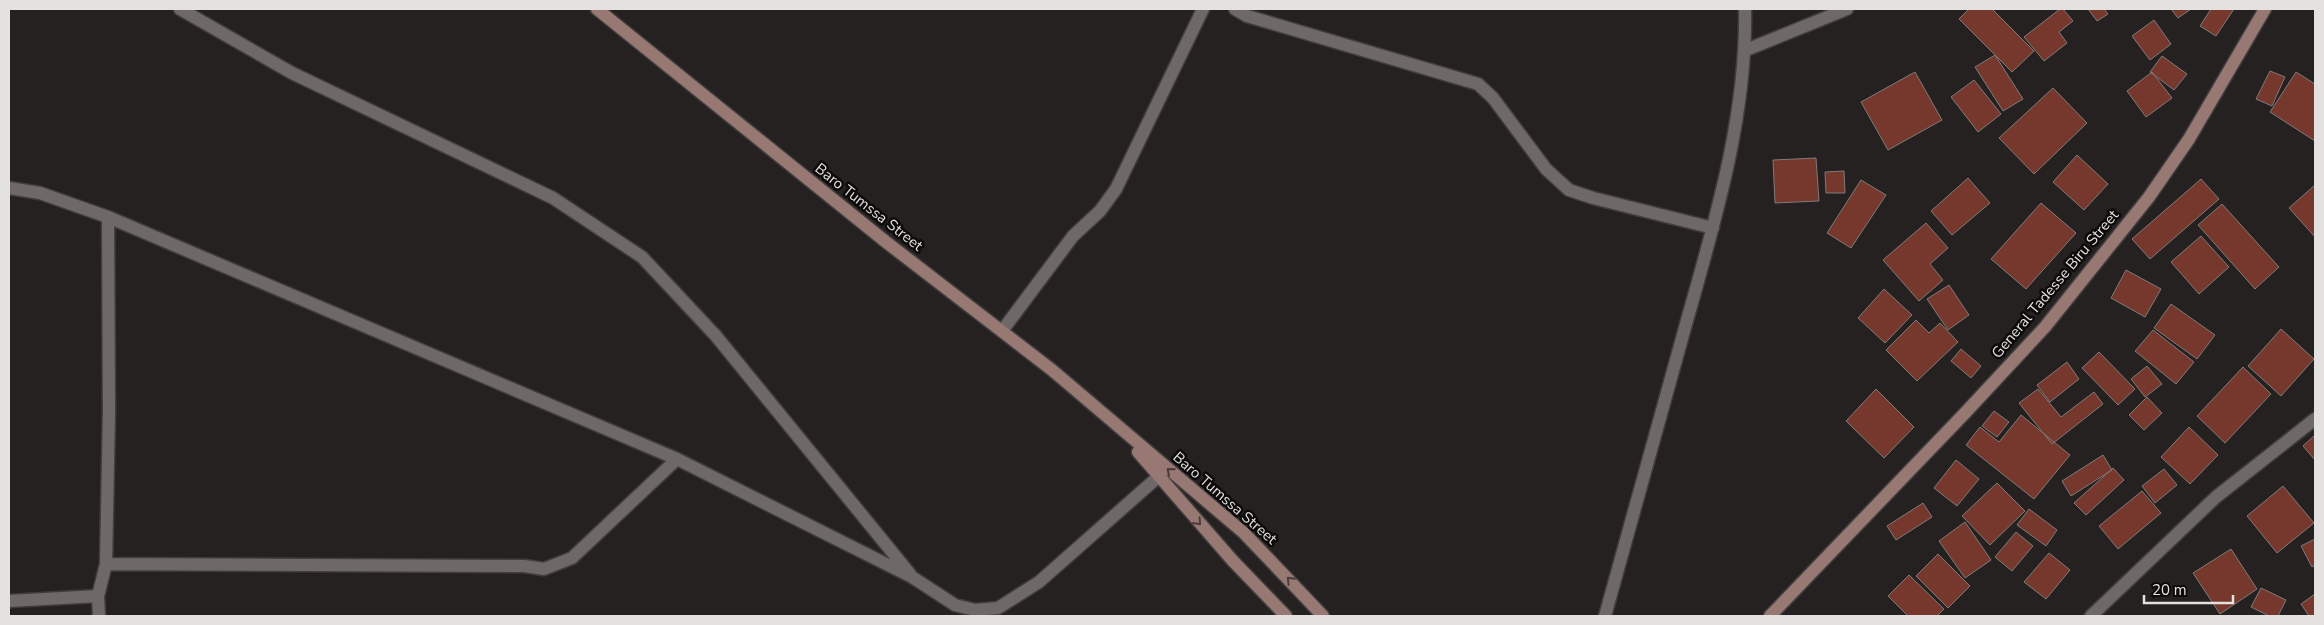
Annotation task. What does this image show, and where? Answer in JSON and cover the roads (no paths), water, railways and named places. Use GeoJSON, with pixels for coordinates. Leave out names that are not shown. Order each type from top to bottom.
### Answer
{"type":"FeatureCollection","features":[{"type":"Feature","properties":{"kind":"street"},"geometry":{"type":"LineString","coordinates":[[180,9],[292,73],[553,198],[642,257],[716,336],[912,577]]}},
{"type":"Feature","properties":{"kind":"street","name":"Baro Tumssa Street"},"geometry":{"type":"LineString","coordinates":[[597,9],[871,230],[1052,370],[1121,431],[1244,533],[1323,616]]}},
{"type":"Feature","properties":{"kind":"street"},"geometry":{"type":"LineString","coordinates":[[1002,331],[1074,236],[1100,210],[1116,189],[1203,9]]}},
{"type":"Feature","properties":{"kind":"street"},"geometry":{"type":"LineString","coordinates":[[1235,9],[1247,16],[1478,84],[1493,98],[1546,169],[1569,190],[1593,198],[1713,228]]}},
{"type":"Feature","properties":{"kind":"street"},"geometry":{"type":"LineString","coordinates":[[1605,616],[1713,228],[1735,132],[1746,50],[1745,9]]}},
{"type":"Feature","properties":{"kind":"street"},"geometry":{"type":"LineString","coordinates":[[1746,50],[1847,9]]}},
{"type":"Feature","properties":{"kind":"street","name":"General Tadesse Biru Street"},"geometry":{"type":"LineString","coordinates":[[1770,616],[1965,414],[2045,327],[2149,196],[2172,164],[2228,75],[2265,9]]}},
{"type":"Feature","properties":{"kind":"street"},"geometry":{"type":"LineString","coordinates":[[9,188],[40,193],[108,218],[677,459],[912,577],[955,605],[975,610],[998,608],[1039,582],[1158,477]]}},
{"type":"Feature","properties":{"kind":"street"},"geometry":{"type":"LineString","coordinates":[[99,616],[98,596],[106,564],[109,412],[108,218]]}},
{"type":"Feature","properties":{"kind":"street"},"geometry":{"type":"LineString","coordinates":[[2090,616],[2216,497],[2315,419]]}},
{"type":"Feature","properties":{"kind":"street","name":"Baro Tumssa Street"},"geometry":{"type":"LineString","coordinates":[[1121,431],[1158,477],[1286,616]]}},
{"type":"Feature","properties":{"kind":"street"},"geometry":{"type":"LineString","coordinates":[[106,564],[524,566],[544,569],[572,558],[677,459]]}},
{"type":"Feature","properties":{"kind":"street"},"geometry":{"type":"LineString","coordinates":[[9,601],[98,596]]}}]}
